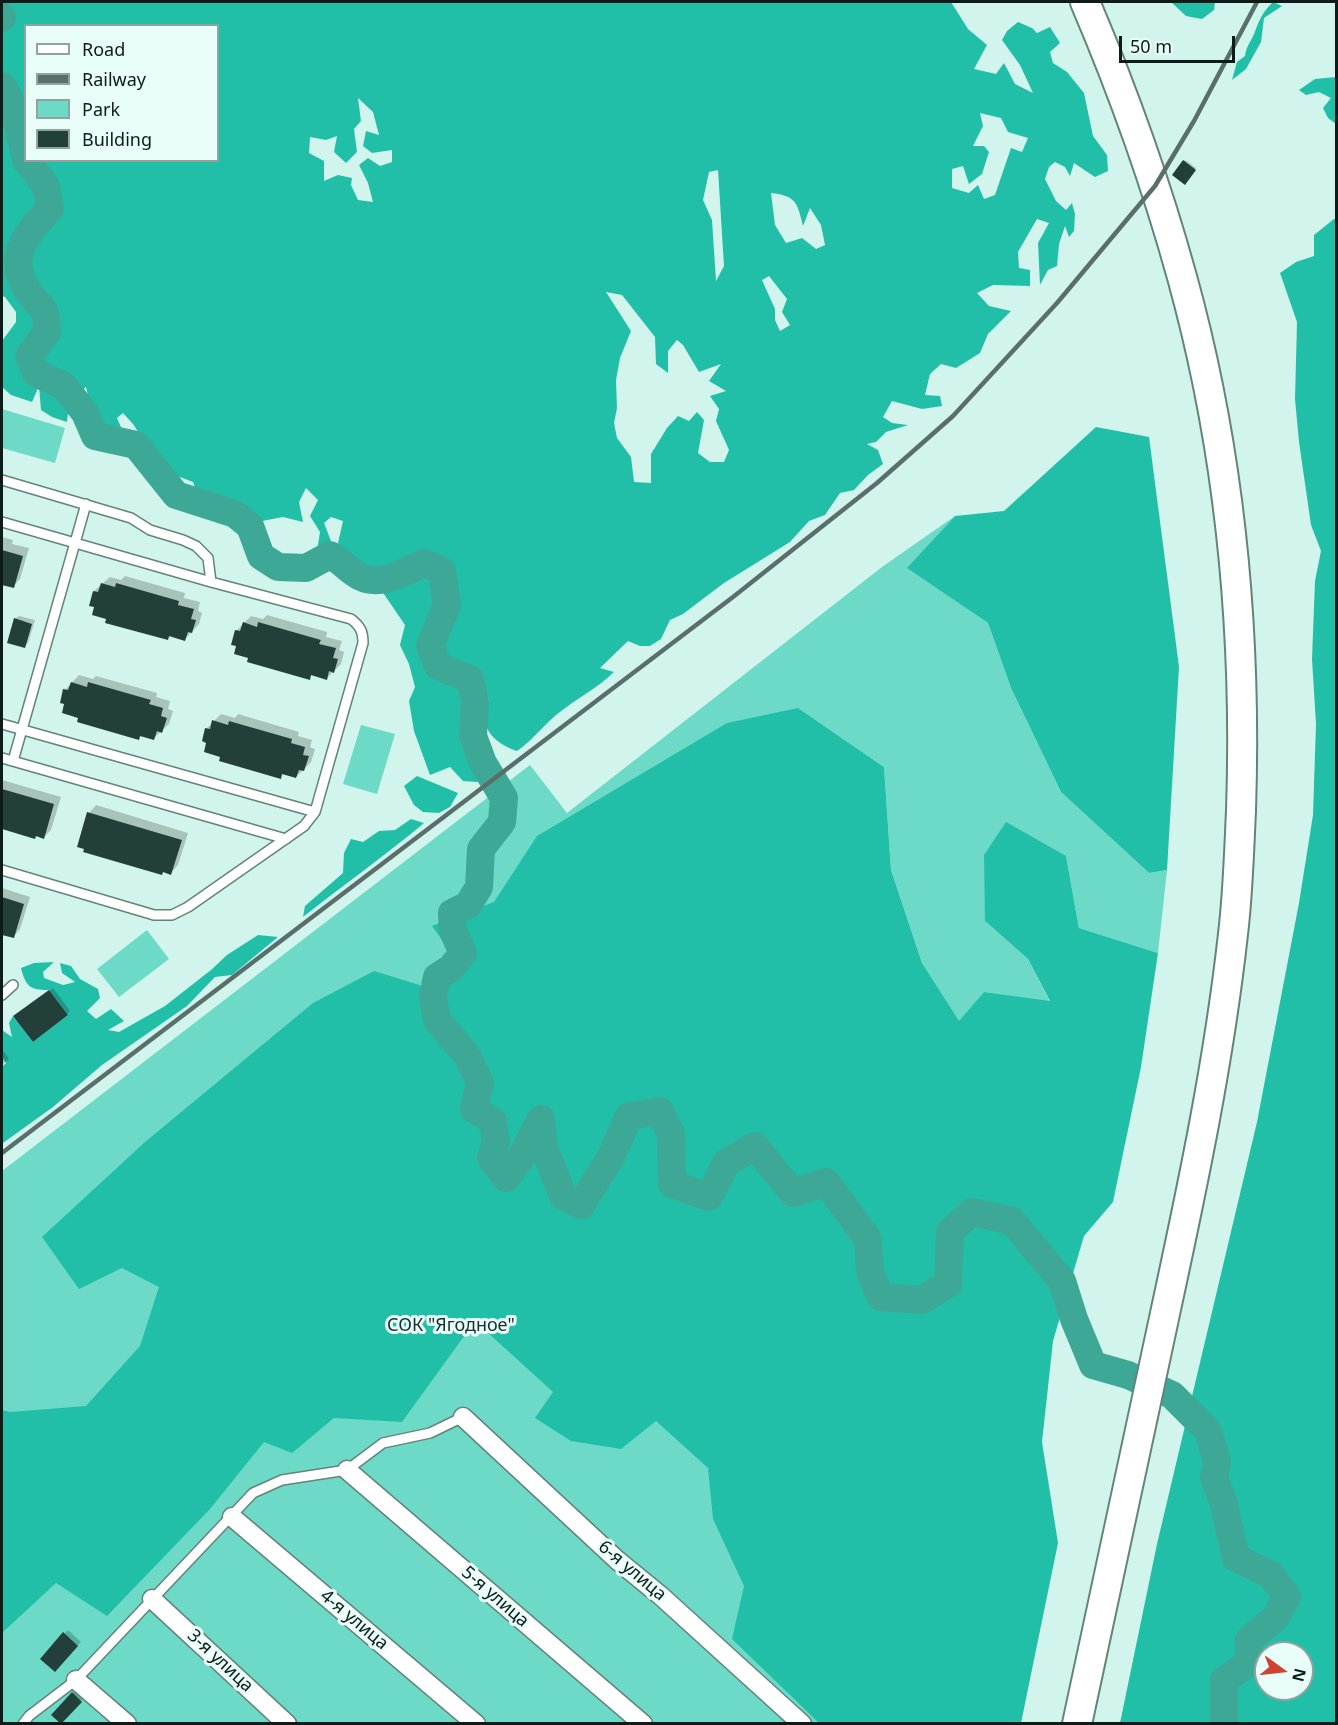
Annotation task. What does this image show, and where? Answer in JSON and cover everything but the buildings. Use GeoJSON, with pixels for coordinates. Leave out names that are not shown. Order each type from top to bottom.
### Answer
{"type":"FeatureCollection","features":[{"type":"Feature","properties":{"kind":"main road"},"geometry":{"type":"LineString","coordinates":[[1077,1724],[1158,1349],[1218,1053],[1232,943],[1239,852],[1242,762],[1241,666],[1236,578],[1224,483],[1207,386],[1183,281],[1155,186],[1129,112],[1085,2]]}},
{"type":"Feature","properties":{"kind":"street","name":"6-я улица"},"geometry":{"type":"LineString","coordinates":[[463,1417],[618,1560],[802,1724]]}},
{"type":"Feature","properties":{"kind":"street","name":"5-я улица"},"geometry":{"type":"LineString","coordinates":[[347,1470],[643,1724]]}},
{"type":"Feature","properties":{"kind":"street","name":"4-я улица"},"geometry":{"type":"LineString","coordinates":[[232,1517],[476,1724]]}},
{"type":"Feature","properties":{"kind":"street","name":"3-я улица"},"geometry":{"type":"LineString","coordinates":[[152,1599],[287,1724]]}},
{"type":"Feature","properties":{"kind":"street"},"geometry":{"type":"LineString","coordinates":[[76,1680],[127,1724]]}},
{"type":"Feature","properties":{"kind":"lane"},"geometry":{"type":"LineString","coordinates":[[2,480],[131,518],[150,530],[183,540],[195,546],[208,558],[211,582]]}},
{"type":"Feature","properties":{"kind":"lane"},"geometry":{"type":"LineString","coordinates":[[12,761],[86,504]]}},
{"type":"Feature","properties":{"kind":"lane"},"geometry":{"type":"LineString","coordinates":[[2,522],[211,582],[351,619],[359,625],[363,633],[363,643],[315,813],[304,826],[188,907],[172,915],[154,915],[2,870]]}},
{"type":"Feature","properties":{"kind":"lane"},"geometry":{"type":"LineString","coordinates":[[2,724],[315,813]]}},
{"type":"Feature","properties":{"kind":"lane"},"geometry":{"type":"LineString","coordinates":[[2,758],[286,839]]}},
{"type":"Feature","properties":{"kind":"lane"},"geometry":{"type":"LineString","coordinates":[[2,995],[13,985]]}},
{"type":"Feature","properties":{"kind":"lane"},"geometry":{"type":"LineString","coordinates":[[23,1724],[29,1716],[76,1680],[253,1493],[282,1480],[347,1470],[383,1443],[430,1433],[463,1417]]}},
{"type":"Feature","properties":{"kind":"green space"},"geometry":{"type":"Polygon","coordinates":[[[2,2],[951,2],[968,29],[987,45],[974,69],[996,74],[1004,63],[1015,84],[1033,93],[1020,65],[1002,40],[1007,31],[1018,22],[1032,28],[1037,33],[1050,27],[1060,43],[1050,52],[1053,63],[1067,72],[1084,93],[1093,136],[1107,155],[1108,171],[1095,177],[1074,163],[1070,176],[1065,167],[1055,162],[1049,167],[1045,179],[1056,201],[1066,210],[1072,203],[1075,214],[1074,231],[1069,237],[1065,226],[1059,244],[1057,266],[1048,270],[1040,285],[1038,243],[1049,223],[1037,219],[1018,252],[1019,268],[1030,270],[1030,286],[993,285],[977,293],[989,306],[1011,311],[988,334],[980,353],[956,368],[941,364],[930,374],[925,395],[940,396],[942,406],[922,409],[892,401],[883,417],[892,423],[908,425],[886,432],[876,442],[867,444],[878,450],[883,464],[868,475],[854,490],[840,493],[825,515],[809,521],[790,542],[724,583],[683,614],[670,620],[661,639],[650,646],[640,646],[628,641],[600,668],[614,672],[558,714],[517,751],[499,742],[486,727],[485,713],[489,699],[480,690],[467,697],[461,714],[467,729],[487,741],[476,763],[493,760],[492,774],[477,782],[463,781],[450,767],[430,775],[414,731],[409,701],[415,687],[409,664],[400,645],[405,625],[371,575],[353,562],[338,543],[343,521],[331,517],[324,523],[331,541],[316,558],[320,532],[310,516],[318,500],[306,488],[299,502],[303,522],[283,517],[257,522],[240,509],[220,512],[214,502],[199,499],[193,482],[167,472],[160,465],[123,413],[117,418],[134,450],[120,452],[105,445],[86,387],[72,402],[67,422],[41,410],[39,386],[32,402],[11,395],[2,387],[2,341],[16,322],[16,312],[2,296],[2,2]],[[358,98],[361,121],[354,129],[357,152],[346,163],[334,152],[337,136],[326,140],[310,137],[309,153],[324,161],[324,181],[338,175],[352,178],[351,185],[358,200],[373,202],[368,183],[359,165],[368,158],[380,166],[392,162],[392,150],[372,153],[363,146],[366,131],[379,135],[373,112],[358,98]],[[980,113],[983,126],[973,146],[984,146],[989,152],[982,174],[969,184],[963,166],[952,169],[952,188],[969,193],[978,185],[984,199],[995,195],[1011,148],[1022,152],[1028,138],[1008,132],[1001,118],[980,113]],[[718,170],[709,172],[703,200],[712,220],[716,281],[724,266],[718,170]],[[771,193],[775,225],[786,243],[802,238],[816,249],[825,245],[821,225],[810,208],[803,226],[794,202],[786,196],[771,193]],[[769,276],[762,280],[775,309],[775,320],[780,331],[790,325],[782,312],[787,299],[769,276]],[[606,292],[631,331],[620,358],[616,380],[617,408],[614,423],[617,438],[631,457],[634,482],[651,483],[651,454],[667,428],[678,416],[689,421],[697,412],[704,420],[698,453],[710,462],[724,462],[729,450],[716,421],[719,409],[710,396],[726,391],[709,381],[721,364],[699,372],[683,345],[677,340],[668,351],[668,373],[656,364],[655,337],[622,295],[606,292]]]}},
{"type":"Feature","properties":{"kind":"green space"},"geometry":{"type":"Polygon","coordinates":[[[1171,2],[1215,2],[1214,10],[1202,19],[1186,16],[1171,2]]]}},
{"type":"Feature","properties":{"kind":"green space"},"geometry":{"type":"Polygon","coordinates":[[[1273,2],[1282,6],[1264,18],[1261,42],[1246,69],[1232,80],[1237,62],[1245,56],[1261,17],[1273,2]]]}},
{"type":"Feature","properties":{"kind":"green space"},"geometry":{"type":"Polygon","coordinates":[[[1336,77],[1336,124],[1328,118],[1323,108],[1331,98],[1319,92],[1306,95],[1299,90],[1315,79],[1336,77]]]}},
{"type":"Feature","properties":{"kind":"green space"},"geometry":{"type":"Polygon","coordinates":[[[1336,219],[1336,1723],[1120,1723],[1157,1544],[1257,1122],[1299,903],[1313,815],[1316,724],[1312,659],[1315,581],[1321,551],[1311,525],[1299,442],[1295,399],[1297,322],[1280,273],[1296,262],[1314,256],[1314,235],[1336,219]]]}},
{"type":"Feature","properties":{"kind":"green space"},"geometry":{"type":"Polygon","coordinates":[[[2,409],[65,428],[55,463],[2,448],[2,409]]]}},
{"type":"Feature","properties":{"kind":"green space"},"geometry":{"type":"Polygon","coordinates":[[[1096,427],[1149,437],[1179,667],[1167,870],[1149,873],[1061,792],[1011,688],[988,623],[907,568],[955,516],[1004,511],[1096,427]]]}},
{"type":"Feature","properties":{"kind":"green space","name":"СОК \"Ягодное\""},"geometry":{"type":"Polygon","coordinates":[[[955,516],[908,568],[988,623],[1011,688],[1061,792],[1149,873],[1167,870],[1158,953],[1079,928],[1066,856],[985,921],[1028,959],[1050,1002],[984,992],[959,1022],[922,963],[891,870],[884,767],[798,708],[964,1723],[2,1724],[2,1171],[530,765],[567,813],[882,567],[955,516]]]}},
{"type":"Feature","properties":{"kind":"green space","name":"СОК \"Ягодное\""},"geometry":{"type":"Polygon","coordinates":[[[798,708],[884,767],[891,870],[922,963],[959,1021],[984,992],[1050,1001],[1028,959],[985,921],[984,855],[1006,822],[1066,856],[1079,928],[1158,953],[1141,1067],[1113,1202],[1084,1236],[1053,1341],[1042,1442],[1058,1543],[1021,1723],[819,1723],[732,1639],[744,1586],[713,1519],[708,1468],[656,1421],[621,1449],[571,1441],[535,1418],[553,1392],[475,1321],[402,1422],[334,1418],[292,1453],[264,1442],[210,1509],[107,1616],[56,1583],[2,1633],[2,1410],[10,1412],[86,1406],[140,1346],[159,1287],[122,1268],[79,1289],[42,1237],[145,1142],[313,1003],[374,971],[426,987],[450,951],[432,926],[494,902],[537,836],[727,723],[798,708]]]}},
{"type":"Feature","properties":{"kind":"green space"},"geometry":{"type":"Polygon","coordinates":[[[361,725],[395,734],[377,794],[343,784],[361,725]]]}},
{"type":"Feature","properties":{"kind":"green space"},"geometry":{"type":"Polygon","coordinates":[[[417,776],[458,793],[450,807],[439,813],[423,812],[414,805],[404,786],[417,776]]]}},
{"type":"Feature","properties":{"kind":"green space"},"geometry":{"type":"Polygon","coordinates":[[[411,819],[424,823],[303,917],[305,906],[343,873],[344,853],[351,839],[363,842],[379,831],[395,830],[411,819]]]}},
{"type":"Feature","properties":{"kind":"green space"},"geometry":{"type":"Polygon","coordinates":[[[147,930],[169,959],[119,997],[97,969],[147,930]]]}},
{"type":"Feature","properties":{"kind":"green space"},"geometry":{"type":"Polygon","coordinates":[[[258,935],[278,937],[232,975],[215,977],[187,1006],[102,1065],[53,1107],[3,1143],[2,1067],[6,1063],[2,1057],[2,1030],[12,1037],[9,1023],[13,1016],[33,1042],[68,1015],[49,990],[33,988],[27,983],[21,968],[34,963],[54,962],[43,972],[44,978],[63,985],[75,982],[62,973],[60,963],[71,966],[80,979],[98,989],[100,998],[87,1011],[96,1019],[111,1009],[124,1021],[108,1030],[119,1032],[165,1006],[227,955],[258,935]]]}},
{"type":"Feature","properties":{"kind":"waterway"},"geometry":{"type":"LineString","coordinates":[[2,86],[12,102],[24,151]]}},
{"type":"Feature","properties":{"kind":"waterway"},"geometry":{"type":"LineString","coordinates":[[28,162],[46,186],[50,209],[32,229],[18,259],[23,281],[30,294],[44,310],[46,317],[47,332],[29,356],[36,373],[64,386],[85,413],[95,436],[136,445],[176,495],[235,514],[250,526],[261,556],[278,567],[306,568],[330,555],[357,575],[369,580],[393,577],[424,563],[442,571],[447,605],[430,646],[438,666],[470,679],[475,702],[473,736],[483,763],[504,798],[502,822],[481,849],[479,887],[468,905],[452,913],[453,931],[463,953],[451,968],[437,977],[433,997],[437,1020],[466,1054],[480,1083],[474,1109],[493,1121],[496,1142],[491,1158],[506,1178],[521,1158],[541,1119],[544,1148],[563,1196],[581,1205],[611,1157],[629,1116],[660,1111],[671,1134],[672,1184],[709,1197],[726,1163],[755,1146],[793,1193],[826,1182],[868,1239],[870,1272],[881,1297],[922,1300],[948,1284],[950,1232],[972,1212],[1012,1221],[1062,1281],[1074,1319],[1093,1365],[1128,1375],[1172,1395],[1208,1431],[1217,1461],[1214,1478],[1223,1501],[1236,1558],[1271,1575],[1287,1597],[1275,1618],[1249,1640],[1249,1663],[1224,1680],[1224,1724]]}},
{"type":"Feature","properties":{"kind":"railway"},"geometry":{"type":"LineString","coordinates":[[2,1153],[733,597],[877,483],[953,416],[1057,303],[1155,186],[1194,121],[1257,2]]}}]}
